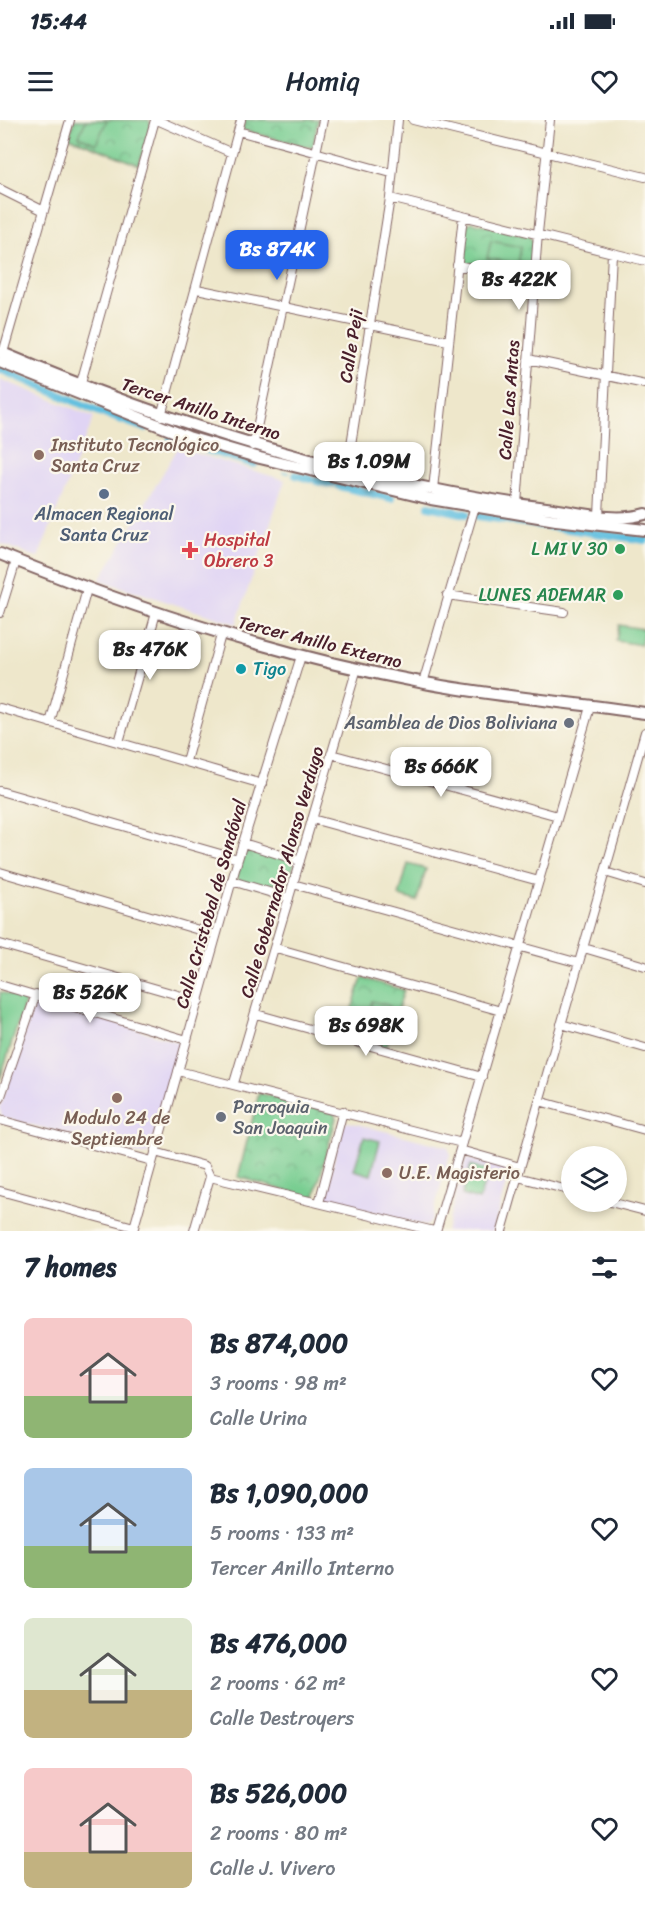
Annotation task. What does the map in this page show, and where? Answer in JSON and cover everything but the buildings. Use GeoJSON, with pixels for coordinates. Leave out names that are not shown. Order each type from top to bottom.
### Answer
{"type":"FeatureCollection","features":[{"type":"Feature","properties":{"kind":"main road","name":"Tercer Anillo Interno"},"geometry":{"type":"LineString","coordinates":[[1,356],[161,416],[253,446],[347,470],[431,489],[517,504],[599,515],[645,514]]}},
{"type":"Feature","properties":{"kind":"main road","name":"Tercer Anillo Interno"},"geometry":{"type":"LineString","coordinates":[[1,356],[190,436],[278,463],[415,496],[556,520],[645,530]]}},
{"type":"Feature","properties":{"kind":"main road"},"geometry":{"type":"LineString","coordinates":[[104,394],[117,403],[187,428],[190,436],[199,431],[282,458],[295,457]]}},
{"type":"Feature","properties":{"kind":"main road"},"geometry":{"type":"LineString","coordinates":[[278,463],[290,460],[342,472],[347,470],[351,474],[402,486],[415,496]]}},
{"type":"Feature","properties":{"kind":"main road"},"geometry":{"type":"LineString","coordinates":[[431,489],[435,494],[464,499],[475,506],[486,504],[546,513],[570,511]]}},
{"type":"Feature","properties":{"kind":"main road","name":"Tercer Anillo Externo"},"geometry":{"type":"LineString","coordinates":[[0,554],[87,589],[156,613],[302,656],[423,683],[645,713]]}},
{"type":"Feature","properties":{"kind":"street"},"geometry":{"type":"LineString","coordinates":[[1,356],[70,120]]}},
{"type":"Feature","properties":{"kind":"street"},"geometry":{"type":"LineString","coordinates":[[80,386],[156,120],[232,153]]}},
{"type":"Feature","properties":{"kind":"street"},"geometry":{"type":"LineString","coordinates":[[161,416],[241,120]]}},
{"type":"Feature","properties":{"kind":"street"},"geometry":{"type":"LineString","coordinates":[[253,446],[318,152],[323,120]]}},
{"type":"Feature","properties":{"kind":"street","name":"Calle Peji"},"geometry":{"type":"LineString","coordinates":[[347,470],[390,198],[398,120]]}},
{"type":"Feature","properties":{"kind":"street"},"geometry":{"type":"LineString","coordinates":[[413,120],[547,151],[645,177]]}},
{"type":"Feature","properties":{"kind":"street","name":"Calle Las Antas"},"geometry":{"type":"LineString","coordinates":[[517,504],[538,233],[550,120]]}},
{"type":"Feature","properties":{"kind":"street"},"geometry":{"type":"LineString","coordinates":[[238,131],[392,174]]}},
{"type":"Feature","properties":{"kind":"street"},"geometry":{"type":"LineString","coordinates":[[0,189],[44,211]]}},
{"type":"Feature","properties":{"kind":"street"},"geometry":{"type":"LineString","coordinates":[[390,198],[645,261]]}},
{"type":"Feature","properties":{"kind":"street"},"geometry":{"type":"LineString","coordinates":[[431,489],[463,216]]}},
{"type":"Feature","properties":{"kind":"street"},"geometry":{"type":"LineString","coordinates":[[599,515],[612,254]]}},
{"type":"Feature","properties":{"kind":"street"},"geometry":{"type":"LineString","coordinates":[[457,265],[534,281]]}},
{"type":"Feature","properties":{"kind":"street"},"geometry":{"type":"LineString","coordinates":[[197,289],[448,341]]}},
{"type":"Feature","properties":{"kind":"street"},"geometry":{"type":"LineString","coordinates":[[528,359],[645,384]]}},
{"type":"Feature","properties":{"kind":"street"},"geometry":{"type":"LineString","coordinates":[[423,683],[475,506]]}},
{"type":"Feature","properties":{"kind":"street"},"geometry":{"type":"LineString","coordinates":[[0,613],[16,561]]}},
{"type":"Feature","properties":{"kind":"street"},"geometry":{"type":"LineString","coordinates":[[50,723],[87,589]]}},
{"type":"Feature","properties":{"kind":"street"},"geometry":{"type":"LineString","coordinates":[[447,595],[564,612]]}},
{"type":"Feature","properties":{"kind":"street"},"geometry":{"type":"LineString","coordinates":[[119,742],[156,613]]}},
{"type":"Feature","properties":{"kind":"street"},"geometry":{"type":"LineString","coordinates":[[186,761],[221,634]]}},
{"type":"Feature","properties":{"kind":"street","name":"Calle Cristobal de Sandóval"},"geometry":{"type":"LineString","coordinates":[[133,1229],[238,859],[302,656]]}},
{"type":"Feature","properties":{"kind":"street","name":"Calle Gobernador Alonso Verdugo"},"geometry":{"type":"LineString","coordinates":[[234,1083],[276,948],[357,668]]}},
{"type":"Feature","properties":{"kind":"street"},"geometry":{"type":"LineString","coordinates":[[210,1177],[435,1231],[590,707]]}},
{"type":"Feature","properties":{"kind":"street"},"geometry":{"type":"LineString","coordinates":[[0,708],[262,784]]}},
{"type":"Feature","properties":{"kind":"street"},"geometry":{"type":"LineString","coordinates":[[502,1231],[645,732]]}},
{"type":"Feature","properties":{"kind":"street"},"geometry":{"type":"LineString","coordinates":[[331,754],[558,816]]}},
{"type":"Feature","properties":{"kind":"street"},"geometry":{"type":"LineString","coordinates":[[0,791],[238,859]]}},
{"type":"Feature","properties":{"kind":"street"},"geometry":{"type":"LineString","coordinates":[[312,819],[539,881]]}},
{"type":"Feature","properties":{"kind":"street"},"geometry":{"type":"LineString","coordinates":[[243,843],[300,861]]}},
{"type":"Feature","properties":{"kind":"street"},"geometry":{"type":"LineString","coordinates":[[0,872],[216,935]]}},
{"type":"Feature","properties":{"kind":"street"},"geometry":{"type":"LineString","coordinates":[[605,872],[645,884]]}},
{"type":"Feature","properties":{"kind":"street"},"geometry":{"type":"LineString","coordinates":[[232,881],[289,898]]}},
{"type":"Feature","properties":{"kind":"street"},"geometry":{"type":"LineString","coordinates":[[293,884],[579,963]]}},
{"type":"Feature","properties":{"kind":"street"},"geometry":{"type":"LineString","coordinates":[[0,944],[199,1001]]}},
{"type":"Feature","properties":{"kind":"street"},"geometry":{"type":"LineString","coordinates":[[276,948],[501,1011]]}},
{"type":"Feature","properties":{"kind":"street"},"geometry":{"type":"LineString","coordinates":[[584,948],[645,966]]}},
{"type":"Feature","properties":{"kind":"street"},"geometry":{"type":"LineString","coordinates":[[0,985],[187,1040]]}},
{"type":"Feature","properties":{"kind":"street"},"geometry":{"type":"LineString","coordinates":[[0,1100],[36,994]]}},
{"type":"Feature","properties":{"kind":"street"},"geometry":{"type":"LineString","coordinates":[[256,1014],[482,1077]]}},
{"type":"Feature","properties":{"kind":"street"},"geometry":{"type":"LineString","coordinates":[[561,1024],[645,1048]]}},
{"type":"Feature","properties":{"kind":"street"},"geometry":{"type":"LineString","coordinates":[[178,1071],[343,1111],[461,1146],[520,1167]]}},
{"type":"Feature","properties":{"kind":"street"},"geometry":{"type":"LineString","coordinates":[[539,1101],[645,1130]]}},
{"type":"Feature","properties":{"kind":"street"},"geometry":{"type":"LineString","coordinates":[[319,1203],[343,1111]]}},
{"type":"Feature","properties":{"kind":"street"},"geometry":{"type":"LineString","coordinates":[[0,1120],[152,1161]]}},
{"type":"Feature","properties":{"kind":"street"},"geometry":{"type":"LineString","coordinates":[[155,1152],[205,1166],[210,1177],[194,1231]]}},
{"type":"Feature","properties":{"kind":"street"},"geometry":{"type":"LineString","coordinates":[[518,1177],[561,1188]]}},
{"type":"Feature","properties":{"kind":"street"},"geometry":{"type":"LineString","coordinates":[[0,1191],[133,1229]]}},
{"type":"Feature","properties":{"kind":"street"},"geometry":{"type":"LineString","coordinates":[[627,1206],[645,1211]]}},
{"type":"Feature","properties":{"kind":"shaded area","name":"Instituto Tecnológico Santa Cruz"},"geometry":{"type":"Polygon","coordinates":[[[0,379],[94,417],[38,558],[0,543],[0,379]]]}},
{"type":"Feature","properties":{"kind":"shaded area","name":"Hospital Obrero 3"},"geometry":{"type":"Polygon","coordinates":[[[178,448],[285,480],[236,624],[100,580],[178,448]]]}},
{"type":"Feature","properties":{"kind":"shaded area"},"geometry":{"type":"Polygon","coordinates":[[[40,999],[178,1042],[181,1046],[149,1153],[143,1155],[2,1117],[0,1108],[35,1002],[40,999]]]}},
{"type":"Feature","properties":{"kind":"shaded area"},"geometry":{"type":"Polygon","coordinates":[[[348,1122],[448,1147],[450,1154],[431,1221],[426,1226],[324,1199],[343,1125],[348,1122]]]}},
{"type":"Feature","properties":{"kind":"shaded area"},"geometry":{"type":"Polygon","coordinates":[[[466,1158],[510,1169],[493,1231],[446,1231],[466,1158]]]}},
{"type":"Feature","properties":{"kind":"green space"},"geometry":{"type":"Polygon","coordinates":[[[74,120],[149,120],[151,125],[139,165],[69,137],[74,120]]]}},
{"type":"Feature","properties":{"kind":"green space"},"geometry":{"type":"Polygon","coordinates":[[[86,120],[107,120],[96,144],[79,136],[86,120]]]}},
{"type":"Feature","properties":{"kind":"green space"},"geometry":{"type":"Polygon","coordinates":[[[245,120],[318,120],[313,148],[242,130],[245,120]]]}},
{"type":"Feature","properties":{"kind":"green space"},"geometry":{"type":"Polygon","coordinates":[[[472,222],[529,236],[533,242],[531,272],[525,276],[467,263],[462,257],[466,225],[472,222]]]}},
{"type":"Feature","properties":{"kind":"green space"},"geometry":{"type":"Polygon","coordinates":[[[491,241],[521,247],[518,264],[487,258],[491,241]]]}},
{"type":"Feature","properties":{"kind":"green space"},"geometry":{"type":"Polygon","coordinates":[[[619,625],[644,629],[641,645],[616,641],[619,625]]]}},
{"type":"Feature","properties":{"kind":"green space"},"geometry":{"type":"Polygon","coordinates":[[[246,846],[295,862],[285,893],[240,882],[237,877],[246,846]]]}},
{"type":"Feature","properties":{"kind":"green space"},"geometry":{"type":"Polygon","coordinates":[[[408,864],[426,869],[417,901],[399,896],[408,864]]]}},
{"type":"Feature","properties":{"kind":"green space"},"geometry":{"type":"Polygon","coordinates":[[[362,978],[404,990],[386,1048],[343,1036],[362,978]]]}},
{"type":"Feature","properties":{"kind":"green space"},"geometry":{"type":"Polygon","coordinates":[[[0,992],[26,999],[0,1079],[0,992]]]}},
{"type":"Feature","properties":{"kind":"green space"},"geometry":{"type":"Polygon","coordinates":[[[372,1001],[390,1006],[382,1037],[364,1032],[372,1001]]]}},
{"type":"Feature","properties":{"kind":"green space"},"geometry":{"type":"Polygon","coordinates":[[[259,1093],[334,1113],[336,1118],[315,1196],[311,1198],[238,1177],[259,1093]]]}},
{"type":"Feature","properties":{"kind":"green space"},"geometry":{"type":"Polygon","coordinates":[[[364,1137],[380,1141],[371,1175],[354,1170],[364,1137]]]}},
{"type":"Feature","properties":{"kind":"green space"},"geometry":{"type":"Polygon","coordinates":[[[471,1165],[488,1171],[479,1200],[462,1195],[471,1165]]]}},
{"type":"Feature","properties":{"kind":"waterway"},"geometry":{"type":"LineString","coordinates":[[0,369],[100,412],[145,428]]}},
{"type":"Feature","properties":{"kind":"waterway"},"geometry":{"type":"LineString","coordinates":[[171,438],[181,442]]}},
{"type":"Feature","properties":{"kind":"waterway"},"geometry":{"type":"LineString","coordinates":[[190,445],[254,464]]}},
{"type":"Feature","properties":{"kind":"waterway"},"geometry":{"type":"LineString","coordinates":[[283,472],[289,473]]}},
{"type":"Feature","properties":{"kind":"waterway"},"geometry":{"type":"LineString","coordinates":[[296,475],[310,479]]}},
{"type":"Feature","properties":{"kind":"waterway"},"geometry":{"type":"LineString","coordinates":[[317,481],[331,484]]}},
{"type":"Feature","properties":{"kind":"waterway"},"geometry":{"type":"LineString","coordinates":[[339,486],[391,498]]}},
{"type":"Feature","properties":{"kind":"waterway"},"geometry":{"type":"LineString","coordinates":[[429,506],[466,514]]}},
{"type":"Feature","properties":{"kind":"waterway"},"geometry":{"type":"LineString","coordinates":[[478,516],[645,540]]}},
{"type":"Feature","properties":{"kind":"place","name":"Instituto Tecnológico Santa Cruz"},"geometry":{"type":"Point","coordinates":[39,455]}},
{"type":"Feature","properties":{"kind":"place","name":"Almacen Regional Santa Cruz"},"geometry":{"type":"Point","coordinates":[104,494]}},
{"type":"Feature","properties":{"kind":"place","name":"L MI V 30"},"geometry":{"type":"Point","coordinates":[620,549]}},
{"type":"Feature","properties":{"kind":"place","name":"Hospital Obrero 3"},"geometry":{"type":"Point","coordinates":[190,550]}},
{"type":"Feature","properties":{"kind":"place","name":"LUNES ADEMAR"},"geometry":{"type":"Point","coordinates":[618,595]}},
{"type":"Feature","properties":{"kind":"place","name":"Tigo"},"geometry":{"type":"Point","coordinates":[241,669]}},
{"type":"Feature","properties":{"kind":"place","name":"Asamblea de Dios Boliviana"},"geometry":{"type":"Point","coordinates":[569,723]}},
{"type":"Feature","properties":{"kind":"place","name":"Modulo 24 de Septiembre"},"geometry":{"type":"Point","coordinates":[117,1098]}},
{"type":"Feature","properties":{"kind":"place","name":"Parroquia San Joaquin"},"geometry":{"type":"Point","coordinates":[221,1117]}},
{"type":"Feature","properties":{"kind":"place","name":"U.E. Magisterio"},"geometry":{"type":"Point","coordinates":[387,1173]}}]}
